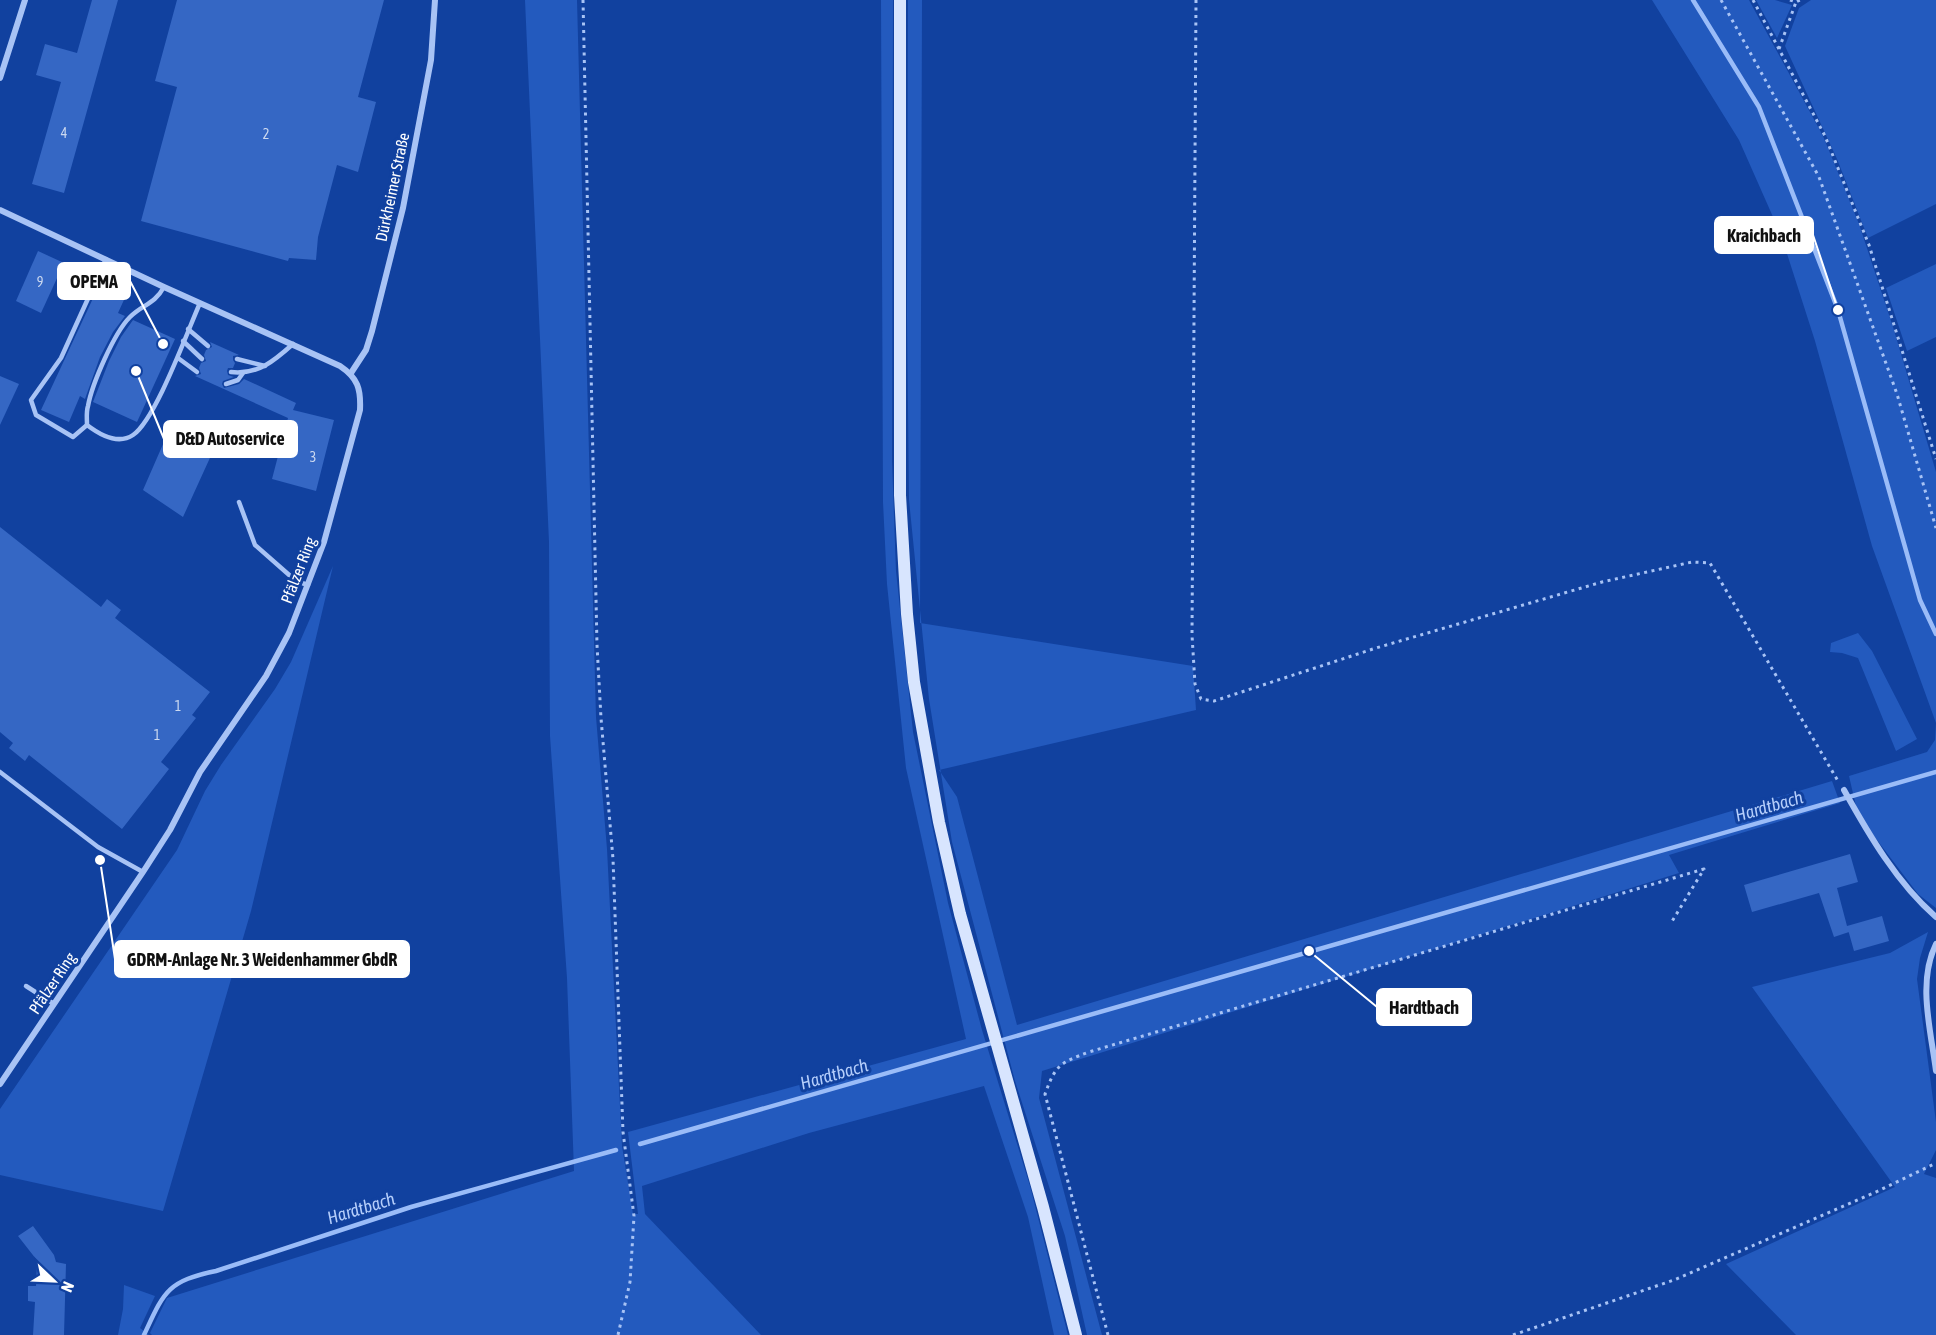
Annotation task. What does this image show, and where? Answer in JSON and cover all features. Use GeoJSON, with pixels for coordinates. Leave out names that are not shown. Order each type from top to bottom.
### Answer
{"type":"FeatureCollection","features":[{"type":"Feature","properties":{"kind":"main road"},"geometry":{"type":"LineString","coordinates":[[900,0],[900,495],[907,614],[914,682],[939,822],[960,914],[1043,1207],[1076,1335]]}},
{"type":"Feature","properties":{"kind":"street"},"geometry":{"type":"LineString","coordinates":[[0,78],[25,0]]}},
{"type":"Feature","properties":{"kind":"street","name":"Dürkheimer Straße"},"geometry":{"type":"LineString","coordinates":[[351,373],[366,350],[372,331],[403,208],[431,60],[435,0]]}},
{"type":"Feature","properties":{"kind":"street"},"geometry":{"type":"LineString","coordinates":[[0,210],[164,287],[293,344],[351,373]]}},
{"type":"Feature","properties":{"kind":"street","name":"Pfälzer Ring"},"geometry":{"type":"LineString","coordinates":[[0,1084],[3,1074],[54,1004],[170,830],[200,772],[266,676],[289,633],[324,542],[360,410],[361,397],[358,383],[351,373]]}},
{"type":"Feature","properties":{"kind":"street"},"geometry":{"type":"LineString","coordinates":[[1844,790],[1863,824],[1913,896],[1936,917]]}},
{"type":"Feature","properties":{"kind":"street"},"geometry":{"type":"LineString","coordinates":[[1936,944],[1932,953],[1926,989],[1936,1071]]}},
{"type":"Feature","properties":{"kind":"lane"},"geometry":{"type":"LineString","coordinates":[[87,424],[73,436],[36,415],[32,400],[61,358],[106,259]]}},
{"type":"Feature","properties":{"kind":"lane"},"geometry":{"type":"LineString","coordinates":[[164,287],[158,298],[131,316],[120,328],[87,407],[87,424],[96,432],[116,440],[132,436],[144,426],[178,358],[200,303]]}},
{"type":"Feature","properties":{"kind":"lane"},"geometry":{"type":"LineString","coordinates":[[188,329],[208,346]]}},
{"type":"Feature","properties":{"kind":"lane"},"geometry":{"type":"LineString","coordinates":[[183,341],[202,359]]}},
{"type":"Feature","properties":{"kind":"lane"},"geometry":{"type":"LineString","coordinates":[[231,372],[251,372],[268,366],[293,344]]}},
{"type":"Feature","properties":{"kind":"lane"},"geometry":{"type":"LineString","coordinates":[[178,358],[197,372]]}},
{"type":"Feature","properties":{"kind":"lane"},"geometry":{"type":"LineString","coordinates":[[237,359],[268,366]]}},
{"type":"Feature","properties":{"kind":"lane"},"geometry":{"type":"LineString","coordinates":[[225,384],[238,380],[243,373]]}},
{"type":"Feature","properties":{"kind":"lane"},"geometry":{"type":"LineString","coordinates":[[239,502],[255,545],[296,581],[308,585]]}},
{"type":"Feature","properties":{"kind":"lane"},"geometry":{"type":"LineString","coordinates":[[0,772],[98,847],[143,872]]}},
{"type":"Feature","properties":{"kind":"lane"},"geometry":{"type":"LineString","coordinates":[[26,986],[54,1004]]}},
{"type":"Feature","properties":{"kind":"path"},"geometry":{"type":"LineString","coordinates":[[583,0],[597,645],[613,859],[623,1132],[634,1216],[630,1282],[618,1335]]}},
{"type":"Feature","properties":{"kind":"path"},"geometry":{"type":"LineString","coordinates":[[1196,0],[1192,635],[1195,684],[1201,699],[1214,701],[1376,648],[1602,582],[1692,562],[1710,563],[1844,790]]}},
{"type":"Feature","properties":{"kind":"path"},"geometry":{"type":"LineString","coordinates":[[1721,0],[1819,177],[1897,394],[1936,528]]}},
{"type":"Feature","properties":{"kind":"path"},"geometry":{"type":"LineString","coordinates":[[1753,0],[1825,136],[1869,245],[1936,459]]}},
{"type":"Feature","properties":{"kind":"path"},"geometry":{"type":"LineString","coordinates":[[1779,49],[1798,1],[1790,0]]}},
{"type":"Feature","properties":{"kind":"path"},"geometry":{"type":"LineString","coordinates":[[1108,1335],[1045,1094],[1052,1074],[1063,1061],[1704,869],[1671,923]]}},
{"type":"Feature","properties":{"kind":"path"},"geometry":{"type":"LineString","coordinates":[[1514,1335],[1674,1280],[1876,1192],[1936,1163]]}},
{"type":"Feature","properties":{"kind":"shaded area"},"geometry":{"type":"Polygon","coordinates":[[[525,0],[577,0],[596,717],[607,849],[622,1146],[633,1214],[638,1214],[628,1132],[966,1039],[906,768],[887,584],[883,502],[881,0],[893,0],[892,461],[896,571],[913,732],[948,903],[982,1030],[1030,1186],[1068,1335],[1054,1335],[1028,1217],[984,1086],[809,1133],[642,1186],[645,1214],[761,1335],[152,1335],[150,1333],[167,1298],[574,1171],[567,978],[550,736],[549,542],[525,0]]]}},
{"type":"Feature","properties":{"kind":"shaded area"},"geometry":{"type":"Polygon","coordinates":[[[908,0],[922,0],[920,610],[909,500],[908,0]]]}},
{"type":"Feature","properties":{"kind":"shaded area"},"geometry":{"type":"Polygon","coordinates":[[[1652,0],[1749,0],[1823,136],[1859,224],[1893,327],[1936,472],[1936,723],[1872,546],[1815,341],[1781,235],[1739,140],[1652,0]]]}},
{"type":"Feature","properties":{"kind":"shaded area"},"geometry":{"type":"Polygon","coordinates":[[[1756,0],[1775,0],[1792,5],[1777,38],[1756,0]]]}},
{"type":"Feature","properties":{"kind":"shaded area"},"geometry":{"type":"Polygon","coordinates":[[[1811,0],[1936,0],[1936,204],[1868,238],[1837,159],[1785,46],[1799,8],[1811,0]]]}},
{"type":"Feature","properties":{"kind":"shaded area"},"geometry":{"type":"Polygon","coordinates":[[[1936,264],[1936,337],[1907,351],[1886,288],[1936,264]]]}},
{"type":"Feature","properties":{"kind":"shaded area"},"geometry":{"type":"Polygon","coordinates":[[[333,566],[251,911],[163,1211],[0,1175],[0,1109],[177,850],[205,791],[291,662],[333,566]]]}},
{"type":"Feature","properties":{"kind":"shaded area"},"geometry":{"type":"Polygon","coordinates":[[[921,623],[1193,666],[1196,710],[940,770],[929,699],[921,623]]]}},
{"type":"Feature","properties":{"kind":"shaded area"},"geometry":{"type":"Polygon","coordinates":[[[1858,633],[1872,651],[1917,739],[1896,751],[1858,658],[1830,652],[1831,643],[1858,633]]]}},
{"type":"Feature","properties":{"kind":"shaded area"},"geometry":{"type":"Polygon","coordinates":[[[1936,723],[1936,908],[1918,894],[1858,815],[1849,776],[1927,752],[1935,740],[1936,723]]]}},
{"type":"Feature","properties":{"kind":"shaded area"},"geometry":{"type":"Polygon","coordinates":[[[941,773],[957,797],[1017,1025],[1832,781],[1840,803],[1669,855],[1679,873],[1042,1071],[1039,1098],[1102,1335],[1087,1335],[1065,1236],[1015,1081],[952,842],[941,773]]]}},
{"type":"Feature","properties":{"kind":"shaded area"},"geometry":{"type":"Polygon","coordinates":[[[1928,932],[1920,958],[1917,979],[1936,1122],[1936,1150],[1924,1174],[1936,1178],[1936,1335],[1796,1335],[1726,1264],[1895,1187],[1752,987],[1890,953],[1928,932]]]}},
{"type":"Feature","properties":{"kind":"shaded area"},"geometry":{"type":"Polygon","coordinates":[[[124,1285],[155,1296],[140,1328],[149,1335],[118,1335],[123,1309],[124,1285]]]}},
{"type":"Feature","properties":{"kind":"building"},"geometry":{"type":"Polygon","coordinates":[[[92,0],[118,0],[64,193],[32,184],[61,82],[36,75],[45,44],[77,53],[92,0]]]}},
{"type":"Feature","properties":{"kind":"building"},"geometry":{"type":"Polygon","coordinates":[[[177,0],[384,0],[358,97],[376,102],[358,172],[337,165],[318,237],[316,260],[289,258],[288,261],[141,221],[177,87],[155,81],[177,0]]]}},
{"type":"Feature","properties":{"kind":"building"},"geometry":{"type":"Polygon","coordinates":[[[38,251],[64,263],[41,313],[16,301],[38,251]]]}},
{"type":"Feature","properties":{"kind":"building"},"geometry":{"type":"Polygon","coordinates":[[[102,279],[128,291],[118,313],[125,316],[113,332],[100,357],[85,399],[80,396],[69,422],[41,410],[102,279]]]}},
{"type":"Feature","properties":{"kind":"building"},"geometry":{"type":"Polygon","coordinates":[[[133,320],[175,339],[137,422],[93,402],[109,361],[133,320]]]}},
{"type":"Feature","properties":{"kind":"building"},"geometry":{"type":"Polygon","coordinates":[[[210,342],[239,355],[233,356],[235,363],[233,368],[228,368],[227,371],[228,375],[234,377],[223,381],[224,388],[239,384],[244,379],[296,403],[293,410],[334,420],[316,491],[272,479],[288,418],[195,376],[201,374],[199,368],[201,363],[206,361],[204,355],[206,350],[212,347],[210,342]]]}},
{"type":"Feature","properties":{"kind":"building"},"geometry":{"type":"Polygon","coordinates":[[[0,376],[19,384],[0,425],[0,376]]]}},
{"type":"Feature","properties":{"kind":"building"},"geometry":{"type":"Polygon","coordinates":[[[167,435],[183,442],[185,437],[214,449],[183,517],[143,490],[167,435]]]}},
{"type":"Feature","properties":{"kind":"building"},"geometry":{"type":"Polygon","coordinates":[[[0,527],[101,607],[107,599],[121,610],[115,618],[210,692],[192,715],[196,718],[161,762],[169,769],[122,829],[29,755],[25,761],[9,748],[13,743],[0,732],[0,527]]]}},
{"type":"Feature","properties":{"kind":"building"},"geometry":{"type":"Polygon","coordinates":[[[1850,854],[1858,882],[1837,888],[1847,926],[1882,916],[1889,941],[1854,951],[1849,932],[1834,937],[1819,893],[1752,912],[1744,885],[1850,854]]]}},
{"type":"Feature","properties":{"kind":"building"},"geometry":{"type":"Polygon","coordinates":[[[33,1226],[54,1255],[56,1262],[66,1264],[64,1335],[33,1335],[35,1302],[28,1301],[28,1286],[36,1286],[37,1265],[36,1259],[18,1236],[33,1226]]]}},
{"type":"Feature","properties":{"kind":"waterway"},"geometry":{"type":"LineString","coordinates":[[1693,0],[1759,107],[1838,310],[1920,600],[1936,634]]}},
{"type":"Feature","properties":{"kind":"waterway","name":"Hardtbach"},"geometry":{"type":"LineString","coordinates":[[640,1144],[1936,772]]}},
{"type":"Feature","properties":{"kind":"waterway","name":"Hardtbach"},"geometry":{"type":"LineString","coordinates":[[144,1335],[163,1298],[177,1284],[187,1279],[411,1207],[616,1150]]}},
{"type":"Feature","properties":{"kind":"place","name":"Kraichbach"},"geometry":{"type":"Point","coordinates":[1838,310]}},
{"type":"Feature","properties":{"kind":"place","name":"OPEMA"},"geometry":{"type":"Point","coordinates":[163,344]}},
{"type":"Feature","properties":{"kind":"place","name":"D&D Autoservice"},"geometry":{"type":"Point","coordinates":[136,371]}},
{"type":"Feature","properties":{"kind":"place","name":"GDRM-Anlage Nr. 3 Weidenhammer GbdR"},"geometry":{"type":"Point","coordinates":[100,860]}},
{"type":"Feature","properties":{"kind":"place","name":"Hardtbach"},"geometry":{"type":"Point","coordinates":[1309,951]}}]}
